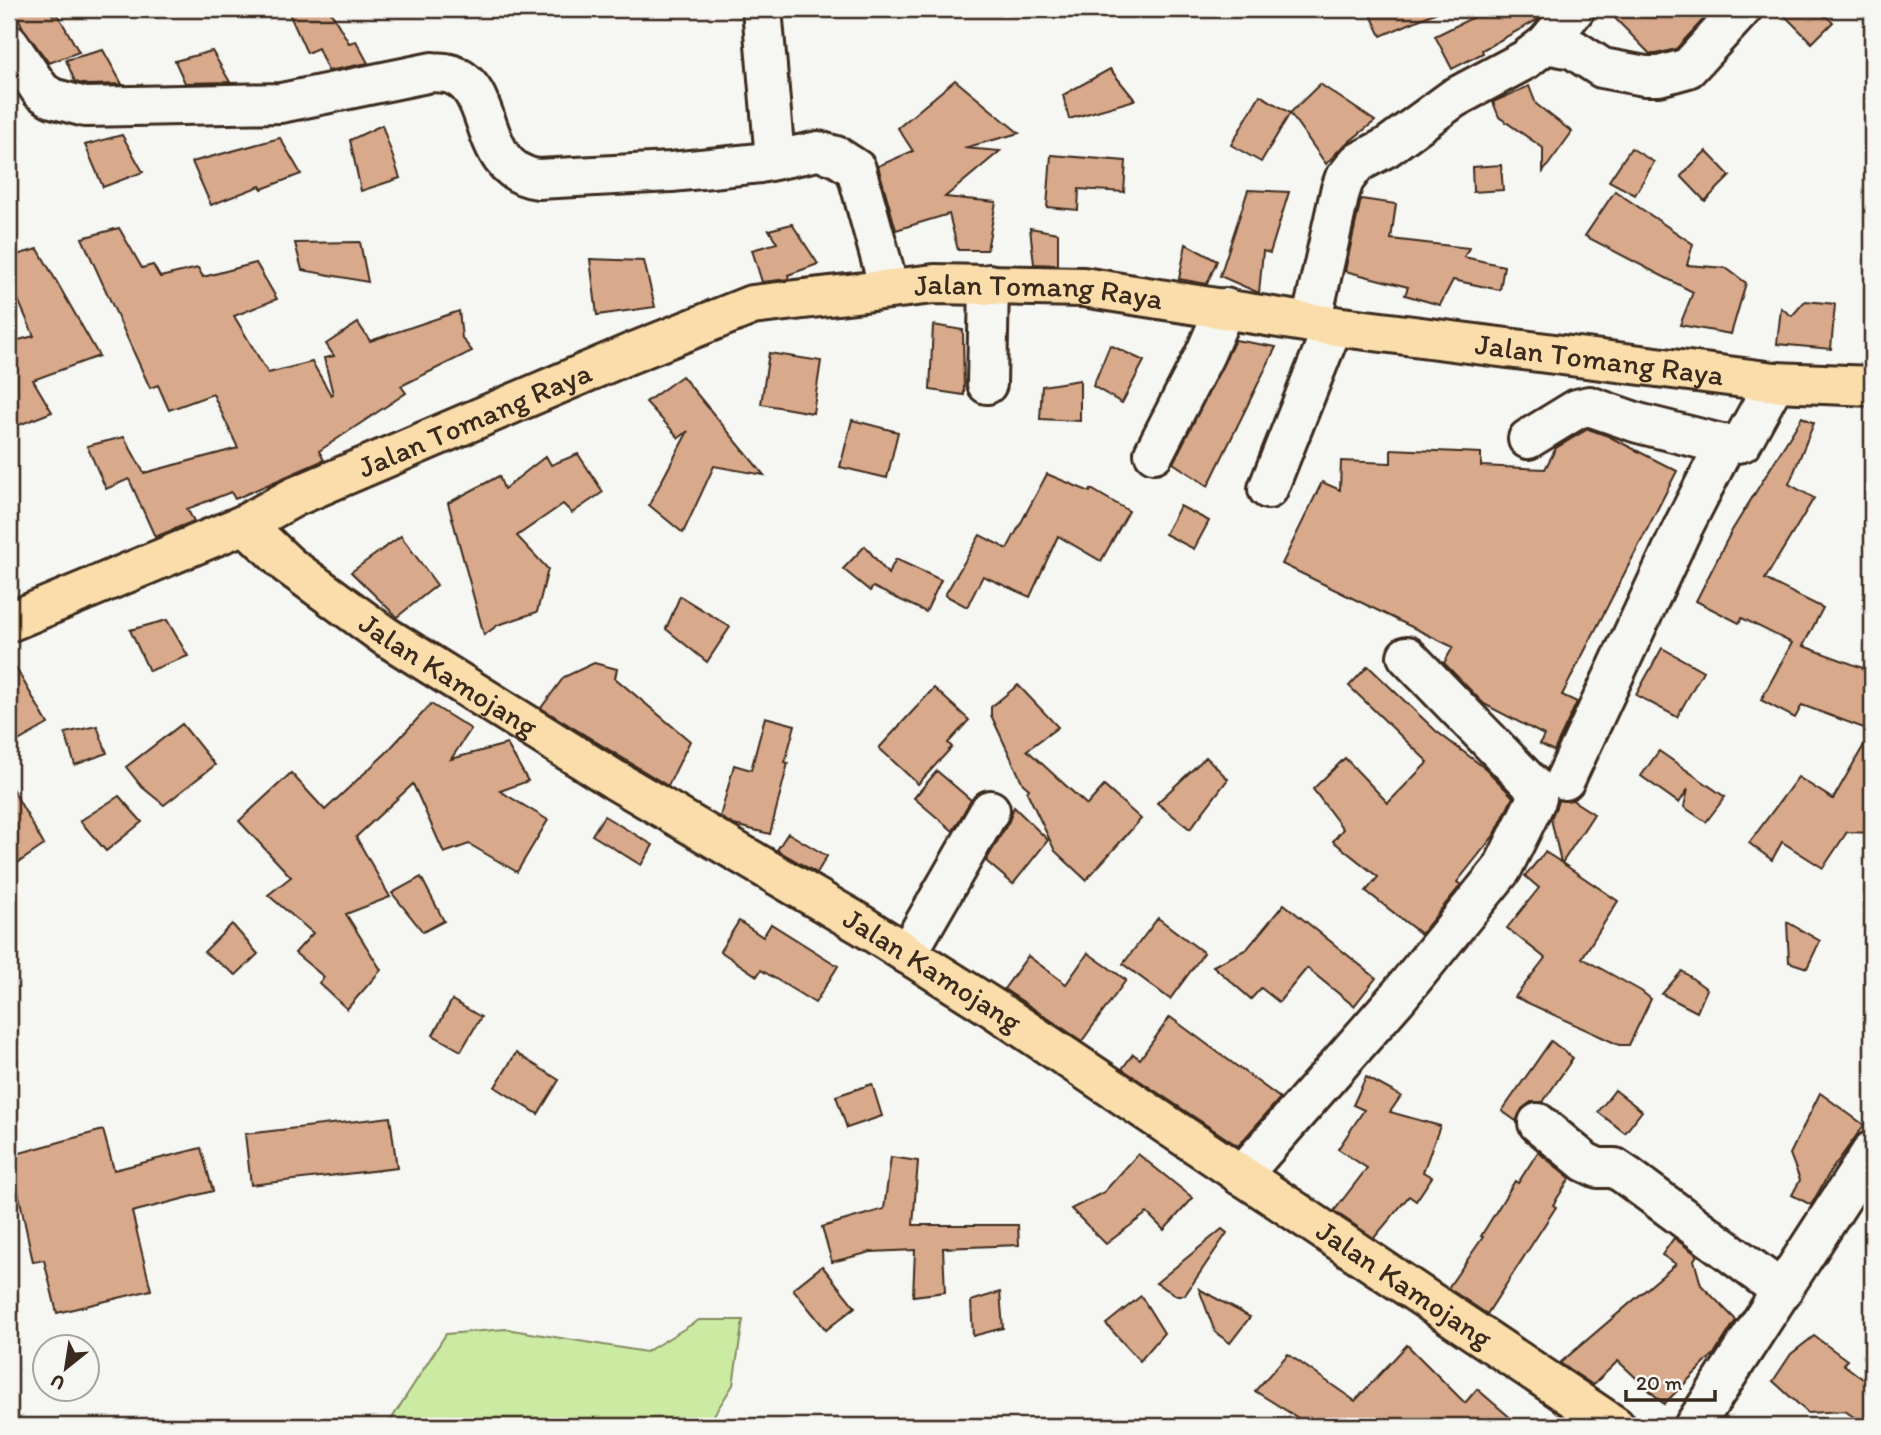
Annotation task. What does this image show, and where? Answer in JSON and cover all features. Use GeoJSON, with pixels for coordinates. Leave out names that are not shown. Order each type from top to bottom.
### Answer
{"type":"FeatureCollection","features":[{"type":"Feature","properties":{"kind":"main road","name":"Jalan Tomang Raya"},"geometry":{"type":"LineString","coordinates":[[9,622],[245,524],[294,497],[717,317],[752,305],[783,300],[934,284],[1083,287],[1322,324],[1770,381],[1872,386]]}},
{"type":"Feature","properties":{"kind":"main road","name":"Jalan Kamojang"},"geometry":{"type":"LineString","coordinates":[[245,524],[288,565],[385,636],[615,780],[996,1010],[1615,1426]]}},
{"type":"Feature","properties":{"kind":"street"},"geometry":{"type":"LineString","coordinates":[[762,9],[775,159]]}},
{"type":"Feature","properties":{"kind":"street"},"geometry":{"type":"LineString","coordinates":[[1268,489],[1322,324],[1340,192],[1344,180],[1357,163],[1387,147],[1454,98],[1525,60],[1546,44],[1575,9]]}},
{"type":"Feature","properties":{"kind":"street"},"geometry":{"type":"LineString","coordinates":[[1546,44],[1573,49],[1602,68],[1659,76],[1688,68],[1742,9]]}},
{"type":"Feature","properties":{"kind":"street"},"geometry":{"type":"LineString","coordinates":[[9,44],[41,91],[52,98],[85,107],[281,103],[432,72],[453,75],[471,89],[502,161],[514,172],[528,178],[671,172],[818,151],[836,156],[856,169],[889,288]]}},
{"type":"Feature","properties":{"kind":"street"},"geometry":{"type":"LineString","coordinates":[[987,384],[989,284]]}},
{"type":"Feature","properties":{"kind":"street"},"geometry":{"type":"LineString","coordinates":[[1154,453],[1225,309]]}},
{"type":"Feature","properties":{"kind":"street"},"geometry":{"type":"LineString","coordinates":[[1565,780],[1684,525],[1729,445],[1770,381]]}},
{"type":"Feature","properties":{"kind":"street"},"geometry":{"type":"LineString","coordinates":[[1528,439],[1577,409],[1589,406],[1639,423],[1729,445]]}},
{"type":"Feature","properties":{"kind":"street"},"geometry":{"type":"LineString","coordinates":[[1241,1176],[1398,997],[1502,870],[1537,798],[1534,787],[1407,656]]}},
{"type":"Feature","properties":{"kind":"street"},"geometry":{"type":"LineString","coordinates":[[907,954],[990,810]]}},
{"type":"Feature","properties":{"kind":"street"},"geometry":{"type":"LineString","coordinates":[[1538,1123],[1585,1162],[1598,1168],[1615,1168],[1628,1176],[1782,1291]]}},
{"type":"Feature","properties":{"kind":"street"},"geometry":{"type":"LineString","coordinates":[[1695,1426],[1872,1152]]}},
{"type":"Feature","properties":{"kind":"green space"},"geometry":{"type":"Polygon","coordinates":[[[699,1320],[743,1320],[733,1385],[707,1426],[387,1426],[446,1334],[506,1329],[646,1352],[699,1320]]]}},
{"type":"Feature","properties":{"kind":"building"},"geometry":{"type":"Polygon","coordinates":[[[14,9],[49,9],[53,16],[58,15],[79,52],[49,63],[23,28],[14,9]]]}},
{"type":"Feature","properties":{"kind":"building"},"geometry":{"type":"Polygon","coordinates":[[[287,9],[329,9],[349,43],[356,41],[368,63],[328,71],[318,48],[307,53],[287,9]]]}},
{"type":"Feature","properties":{"kind":"building"},"geometry":{"type":"Polygon","coordinates":[[[1368,9],[1444,9],[1381,36],[1368,9]]]}},
{"type":"Feature","properties":{"kind":"building"},"geometry":{"type":"Polygon","coordinates":[[[1490,9],[1547,9],[1537,20],[1452,69],[1435,36],[1490,9]]]}},
{"type":"Feature","properties":{"kind":"building"},"geometry":{"type":"Polygon","coordinates":[[[1606,9],[1713,9],[1676,49],[1650,54],[1606,9]]]}},
{"type":"Feature","properties":{"kind":"building"},"geometry":{"type":"Polygon","coordinates":[[[1778,9],[1816,9],[1833,22],[1812,43],[1778,9]]]}},
{"type":"Feature","properties":{"kind":"building"},"geometry":{"type":"Polygon","coordinates":[[[103,50],[122,84],[88,85],[75,82],[66,60],[103,50]]]}},
{"type":"Feature","properties":{"kind":"building"},"geometry":{"type":"Polygon","coordinates":[[[212,51],[230,82],[185,83],[175,61],[212,51]]]}},
{"type":"Feature","properties":{"kind":"building"},"geometry":{"type":"Polygon","coordinates":[[[1110,69],[1135,100],[1069,119],[1063,95],[1110,69]]]}},
{"type":"Feature","properties":{"kind":"building"},"geometry":{"type":"Polygon","coordinates":[[[955,80],[1019,133],[964,148],[1000,151],[945,197],[996,202],[987,250],[958,250],[949,214],[896,230],[878,166],[913,151],[898,128],[955,80]]]}},
{"type":"Feature","properties":{"kind":"building"},"geometry":{"type":"Polygon","coordinates":[[[1320,84],[1375,121],[1326,164],[1290,113],[1320,84]]]}},
{"type":"Feature","properties":{"kind":"building"},"geometry":{"type":"Polygon","coordinates":[[[1529,86],[1536,104],[1572,132],[1543,172],[1543,148],[1499,117],[1493,102],[1529,86]]]}},
{"type":"Feature","properties":{"kind":"building"},"geometry":{"type":"Polygon","coordinates":[[[1260,95],[1290,113],[1261,162],[1231,145],[1260,95]]]}},
{"type":"Feature","properties":{"kind":"building"},"geometry":{"type":"Polygon","coordinates":[[[382,125],[400,178],[361,191],[350,140],[382,125]]]}},
{"type":"Feature","properties":{"kind":"building"},"geometry":{"type":"Polygon","coordinates":[[[122,135],[143,172],[103,187],[85,145],[122,135]]]}},
{"type":"Feature","properties":{"kind":"building"},"geometry":{"type":"Polygon","coordinates":[[[280,138],[301,174],[211,205],[192,162],[280,138]]]}},
{"type":"Feature","properties":{"kind":"building"},"geometry":{"type":"Polygon","coordinates":[[[1631,148],[1654,162],[1635,195],[1609,181],[1631,148]]]}},
{"type":"Feature","properties":{"kind":"building"},"geometry":{"type":"Polygon","coordinates":[[[1706,151],[1730,176],[1705,201],[1681,176],[1706,151]]]}},
{"type":"Feature","properties":{"kind":"building"},"geometry":{"type":"Polygon","coordinates":[[[1051,155],[1126,161],[1124,192],[1079,189],[1078,210],[1047,207],[1051,155]]]}},
{"type":"Feature","properties":{"kind":"building"},"geometry":{"type":"Polygon","coordinates":[[[1501,165],[1503,190],[1473,192],[1472,167],[1501,165]]]}},
{"type":"Feature","properties":{"kind":"building"},"geometry":{"type":"Polygon","coordinates":[[[1248,190],[1289,192],[1270,253],[1263,251],[1259,293],[1220,276],[1248,190]]]}},
{"type":"Feature","properties":{"kind":"building"},"geometry":{"type":"Polygon","coordinates":[[[1615,191],[1693,244],[1687,265],[1726,268],[1746,283],[1731,334],[1680,325],[1693,292],[1585,236],[1615,191]]]}},
{"type":"Feature","properties":{"kind":"building"},"geometry":{"type":"Polygon","coordinates":[[[1361,199],[1396,204],[1391,239],[1469,248],[1464,257],[1504,266],[1500,290],[1453,280],[1440,305],[1405,295],[1408,287],[1345,271],[1361,199]]]}},
{"type":"Feature","properties":{"kind":"building"},"geometry":{"type":"Polygon","coordinates":[[[792,224],[818,264],[788,275],[789,279],[762,282],[752,250],[777,243],[769,230],[792,224]]]}},
{"type":"Feature","properties":{"kind":"building"},"geometry":{"type":"Polygon","coordinates":[[[119,228],[142,268],[153,265],[160,277],[198,268],[203,277],[256,263],[277,299],[234,316],[268,373],[312,362],[331,395],[333,394],[324,358],[334,356],[326,344],[358,323],[370,341],[459,311],[462,338],[472,351],[401,386],[406,393],[319,451],[324,460],[235,499],[231,492],[187,509],[194,521],[155,537],[129,479],[106,489],[87,446],[124,437],[144,473],[238,448],[213,394],[169,410],[158,385],[150,388],[82,238],[119,228]]]}},
{"type":"Feature","properties":{"kind":"building"},"geometry":{"type":"Polygon","coordinates":[[[1030,228],[1058,233],[1058,265],[1034,264],[1030,228]]]}},
{"type":"Feature","properties":{"kind":"building"},"geometry":{"type":"Polygon","coordinates":[[[360,242],[368,282],[302,270],[295,243],[360,242]]]}},
{"type":"Feature","properties":{"kind":"building"},"geometry":{"type":"Polygon","coordinates":[[[1186,244],[1217,261],[1207,284],[1179,279],[1186,244]]]}},
{"type":"Feature","properties":{"kind":"building"},"geometry":{"type":"Polygon","coordinates":[[[38,249],[99,356],[33,380],[52,412],[9,429],[9,338],[11,342],[34,336],[9,279],[9,257],[38,249]]]}},
{"type":"Feature","properties":{"kind":"building"},"geometry":{"type":"Polygon","coordinates":[[[590,259],[644,261],[655,307],[597,315],[590,259]]]}},
{"type":"Feature","properties":{"kind":"building"},"geometry":{"type":"Polygon","coordinates":[[[1805,301],[1835,304],[1831,349],[1777,344],[1781,308],[1792,316],[1805,301]]]}},
{"type":"Feature","properties":{"kind":"building"},"geometry":{"type":"Polygon","coordinates":[[[933,325],[963,330],[964,395],[930,390],[933,325]]]}},
{"type":"Feature","properties":{"kind":"building"},"geometry":{"type":"Polygon","coordinates":[[[1235,340],[1276,347],[1208,486],[1173,463],[1235,340]]]}},
{"type":"Feature","properties":{"kind":"building"},"geometry":{"type":"Polygon","coordinates":[[[1110,345],[1144,361],[1122,403],[1093,386],[1110,345]]]}},
{"type":"Feature","properties":{"kind":"building"},"geometry":{"type":"Polygon","coordinates":[[[769,353],[821,361],[813,413],[761,404],[769,353]]]}},
{"type":"Feature","properties":{"kind":"building"},"geometry":{"type":"Polygon","coordinates":[[[682,376],[764,475],[714,466],[683,533],[649,505],[688,431],[679,438],[646,402],[682,376]]]}},
{"type":"Feature","properties":{"kind":"building"},"geometry":{"type":"Polygon","coordinates":[[[1080,380],[1080,421],[1040,419],[1042,386],[1080,380]]]}},
{"type":"Feature","properties":{"kind":"building"},"geometry":{"type":"Polygon","coordinates":[[[1802,417],[1814,423],[1789,484],[1814,498],[1765,579],[1823,608],[1803,646],[1863,668],[1872,702],[1872,731],[1802,705],[1795,718],[1761,700],[1792,643],[1742,618],[1739,623],[1696,601],[1731,532],[1802,417]]]}},
{"type":"Feature","properties":{"kind":"building"},"geometry":{"type":"Polygon","coordinates":[[[852,420],[898,432],[887,478],[840,467],[852,420]]]}},
{"type":"Feature","properties":{"kind":"building"},"geometry":{"type":"Polygon","coordinates":[[[1588,429],[1608,436],[1677,471],[1562,695],[1577,702],[1554,751],[1540,744],[1544,735],[1484,704],[1444,663],[1453,647],[1282,564],[1322,482],[1340,490],[1341,461],[1391,463],[1391,449],[1481,453],[1481,466],[1545,469],[1556,448],[1588,429]]]}},
{"type":"Feature","properties":{"kind":"building"},"geometry":{"type":"Polygon","coordinates":[[[578,454],[603,492],[572,513],[563,504],[517,536],[548,569],[537,612],[498,625],[484,635],[448,503],[499,476],[504,489],[546,456],[551,465],[578,454]]]}},
{"type":"Feature","properties":{"kind":"building"},"geometry":{"type":"Polygon","coordinates":[[[1047,474],[1090,492],[1091,489],[1129,511],[1101,561],[1058,536],[1030,597],[983,576],[967,607],[945,595],[980,535],[1007,549],[1047,474]]]}},
{"type":"Feature","properties":{"kind":"building"},"geometry":{"type":"Polygon","coordinates":[[[1180,506],[1209,521],[1194,549],[1165,534],[1180,506]]]}},
{"type":"Feature","properties":{"kind":"building"},"geometry":{"type":"Polygon","coordinates":[[[401,536],[437,585],[397,617],[351,572],[401,536]]]}},
{"type":"Feature","properties":{"kind":"building"},"geometry":{"type":"Polygon","coordinates":[[[865,546],[888,574],[896,559],[941,580],[926,612],[873,587],[870,591],[843,569],[865,546]]]}},
{"type":"Feature","properties":{"kind":"building"},"geometry":{"type":"Polygon","coordinates":[[[680,596],[730,627],[707,662],[666,629],[680,596]]]}},
{"type":"Feature","properties":{"kind":"building"},"geometry":{"type":"Polygon","coordinates":[[[167,620],[188,656],[149,671],[130,630],[167,620]]]}},
{"type":"Feature","properties":{"kind":"building"},"geometry":{"type":"Polygon","coordinates":[[[1662,648],[1703,671],[1677,717],[1636,695],[1662,648]]]}},
{"type":"Feature","properties":{"kind":"building"},"geometry":{"type":"Polygon","coordinates":[[[9,656],[48,724],[18,741],[9,724],[9,656]]]}},
{"type":"Feature","properties":{"kind":"building"},"geometry":{"type":"Polygon","coordinates":[[[594,663],[617,669],[615,678],[690,741],[668,786],[541,708],[564,677],[594,663]]]}},
{"type":"Feature","properties":{"kind":"building"},"geometry":{"type":"Polygon","coordinates":[[[1368,666],[1436,731],[1486,769],[1513,797],[1495,834],[1457,882],[1461,885],[1421,934],[1366,891],[1378,877],[1333,841],[1343,829],[1313,789],[1345,758],[1388,803],[1428,762],[1349,686],[1368,666]]]}},
{"type":"Feature","properties":{"kind":"building"},"geometry":{"type":"Polygon","coordinates":[[[1018,685],[1058,727],[1027,750],[1087,805],[1104,786],[1141,819],[1086,880],[1055,851],[1027,792],[1029,789],[1023,784],[991,715],[991,707],[1018,685]]]}},
{"type":"Feature","properties":{"kind":"building"},"geometry":{"type":"Polygon","coordinates":[[[934,688],[969,720],[948,743],[952,747],[918,784],[879,748],[934,688]]]}},
{"type":"Feature","properties":{"kind":"building"},"geometry":{"type":"Polygon","coordinates":[[[431,704],[471,729],[451,759],[507,744],[528,781],[500,791],[548,820],[517,872],[469,844],[444,853],[413,784],[356,837],[390,897],[346,914],[381,970],[347,1009],[319,983],[324,977],[295,953],[313,933],[268,895],[291,877],[239,821],[291,773],[325,810],[386,753],[431,704]]]}},
{"type":"Feature","properties":{"kind":"building"},"geometry":{"type":"Polygon","coordinates":[[[765,717],[795,725],[770,834],[734,825],[720,817],[734,765],[751,770],[765,717]]]}},
{"type":"Feature","properties":{"kind":"building"},"geometry":{"type":"Polygon","coordinates":[[[182,724],[215,765],[164,805],[142,787],[126,767],[182,724]]]}},
{"type":"Feature","properties":{"kind":"building"},"geometry":{"type":"Polygon","coordinates":[[[97,726],[107,753],[75,765],[65,733],[97,726]]]}},
{"type":"Feature","properties":{"kind":"building"},"geometry":{"type":"Polygon","coordinates":[[[1872,731],[1872,833],[1847,832],[1823,868],[1782,842],[1772,860],[1749,843],[1798,777],[1833,799],[1872,731]]]}},
{"type":"Feature","properties":{"kind":"building"},"geometry":{"type":"Polygon","coordinates":[[[1659,751],[1725,797],[1706,822],[1684,807],[1688,789],[1679,803],[1641,776],[1659,751]]]}},
{"type":"Feature","properties":{"kind":"building"},"geometry":{"type":"Polygon","coordinates":[[[1206,757],[1228,779],[1190,829],[1157,803],[1206,757]]]}},
{"type":"Feature","properties":{"kind":"building"},"geometry":{"type":"Polygon","coordinates":[[[937,771],[971,800],[953,831],[914,798],[937,771]]]}},
{"type":"Feature","properties":{"kind":"building"},"geometry":{"type":"Polygon","coordinates":[[[9,783],[44,845],[9,869],[9,783]]]}},
{"type":"Feature","properties":{"kind":"building"},"geometry":{"type":"Polygon","coordinates":[[[119,796],[142,822],[106,851],[80,821],[119,796]]]}},
{"type":"Feature","properties":{"kind":"building"},"geometry":{"type":"Polygon","coordinates":[[[1558,800],[1572,800],[1594,814],[1562,863],[1618,901],[1582,958],[1651,999],[1629,1045],[1619,1045],[1515,997],[1545,958],[1507,928],[1539,888],[1525,876],[1545,852],[1561,862],[1551,819],[1558,800]]]}},
{"type":"Feature","properties":{"kind":"building"},"geometry":{"type":"Polygon","coordinates":[[[1014,807],[1048,840],[1013,884],[986,861],[1014,807]]]}},
{"type":"Feature","properties":{"kind":"building"},"geometry":{"type":"Polygon","coordinates":[[[604,816],[653,845],[641,865],[592,835],[604,816]]]}},
{"type":"Feature","properties":{"kind":"building"},"geometry":{"type":"Polygon","coordinates":[[[788,833],[827,856],[817,873],[777,850],[788,833]]]}},
{"type":"Feature","properties":{"kind":"building"},"geometry":{"type":"Polygon","coordinates":[[[421,877],[444,921],[423,932],[392,893],[421,877]]]}},
{"type":"Feature","properties":{"kind":"building"},"geometry":{"type":"Polygon","coordinates":[[[1284,904],[1376,978],[1354,1006],[1307,968],[1279,1002],[1261,988],[1251,999],[1213,966],[1247,949],[1284,904]]]}},
{"type":"Feature","properties":{"kind":"building"},"geometry":{"type":"Polygon","coordinates":[[[1158,918],[1204,953],[1170,999],[1123,964],[1158,918]]]}},
{"type":"Feature","properties":{"kind":"building"},"geometry":{"type":"Polygon","coordinates":[[[739,921],[763,937],[771,924],[838,966],[815,1003],[761,970],[757,976],[720,951],[739,921]]]}},
{"type":"Feature","properties":{"kind":"building"},"geometry":{"type":"Polygon","coordinates":[[[1787,922],[1820,941],[1807,968],[1789,962],[1787,922]]]}},
{"type":"Feature","properties":{"kind":"building"},"geometry":{"type":"Polygon","coordinates":[[[232,924],[258,954],[236,975],[204,952],[232,924]]]}},
{"type":"Feature","properties":{"kind":"building"},"geometry":{"type":"Polygon","coordinates":[[[1088,953],[1126,980],[1082,1041],[1004,989],[1028,956],[1066,984],[1088,953]]]}},
{"type":"Feature","properties":{"kind":"building"},"geometry":{"type":"Polygon","coordinates":[[[1682,971],[1707,989],[1697,1012],[1662,994],[1682,971]]]}},
{"type":"Feature","properties":{"kind":"building"},"geometry":{"type":"Polygon","coordinates":[[[452,1000],[481,1017],[461,1051],[433,1035],[452,1000]]]}},
{"type":"Feature","properties":{"kind":"building"},"geometry":{"type":"Polygon","coordinates":[[[1170,1017],[1280,1098],[1238,1146],[1122,1069],[1133,1054],[1140,1059],[1170,1017]]]}},
{"type":"Feature","properties":{"kind":"building"},"geometry":{"type":"Polygon","coordinates":[[[1551,1041],[1573,1058],[1543,1102],[1531,1102],[1522,1109],[1516,1121],[1502,1111],[1551,1041]]]}},
{"type":"Feature","properties":{"kind":"building"},"geometry":{"type":"Polygon","coordinates":[[[516,1053],[559,1080],[538,1114],[495,1087],[516,1053]]]}},
{"type":"Feature","properties":{"kind":"building"},"geometry":{"type":"Polygon","coordinates":[[[1366,1077],[1401,1096],[1390,1112],[1440,1126],[1423,1172],[1432,1177],[1416,1201],[1409,1196],[1374,1238],[1334,1211],[1367,1168],[1338,1149],[1364,1110],[1353,1105],[1366,1077]]]}},
{"type":"Feature","properties":{"kind":"building"},"geometry":{"type":"Polygon","coordinates":[[[872,1084],[882,1116],[847,1128],[836,1096],[872,1084]]]}},
{"type":"Feature","properties":{"kind":"building"},"geometry":{"type":"Polygon","coordinates":[[[1615,1090],[1642,1111],[1625,1133],[1598,1112],[1615,1090]]]}},
{"type":"Feature","properties":{"kind":"building"},"geometry":{"type":"Polygon","coordinates":[[[1820,1093],[1864,1125],[1830,1172],[1811,1205],[1792,1195],[1800,1180],[1790,1154],[1820,1093]]]}},
{"type":"Feature","properties":{"kind":"building"},"geometry":{"type":"Polygon","coordinates":[[[390,1117],[397,1168],[251,1185],[245,1134],[390,1117]]]}},
{"type":"Feature","properties":{"kind":"building"},"geometry":{"type":"Polygon","coordinates":[[[103,1130],[114,1170],[201,1148],[213,1191],[132,1212],[151,1290],[57,1313],[44,1260],[33,1262],[17,1186],[9,1189],[9,1156],[103,1130]]]}},
{"type":"Feature","properties":{"kind":"building"},"geometry":{"type":"Polygon","coordinates":[[[1538,1152],[1570,1178],[1553,1205],[1556,1207],[1487,1314],[1448,1288],[1483,1237],[1481,1236],[1515,1181],[1518,1183],[1538,1152]]]}},
{"type":"Feature","properties":{"kind":"building"},"geometry":{"type":"Polygon","coordinates":[[[1138,1154],[1193,1198],[1164,1230],[1147,1213],[1106,1244],[1071,1209],[1104,1192],[1138,1154]]]}},
{"type":"Feature","properties":{"kind":"building"},"geometry":{"type":"Polygon","coordinates":[[[891,1157],[918,1161],[913,1225],[1018,1225],[1019,1245],[943,1248],[945,1292],[913,1296],[915,1250],[871,1252],[832,1262],[822,1227],[884,1209],[891,1157]]]}},
{"type":"Feature","properties":{"kind":"building"},"geometry":{"type":"Polygon","coordinates":[[[1222,1229],[1227,1233],[1185,1295],[1176,1295],[1156,1283],[1222,1229]]]}},
{"type":"Feature","properties":{"kind":"building"},"geometry":{"type":"Polygon","coordinates":[[[1674,1238],[1697,1255],[1694,1260],[1701,1285],[1736,1320],[1715,1353],[1664,1404],[1618,1361],[1593,1385],[1560,1363],[1676,1264],[1662,1255],[1674,1238]]]}},
{"type":"Feature","properties":{"kind":"building"},"geometry":{"type":"Polygon","coordinates":[[[822,1266],[855,1307],[826,1330],[793,1289],[822,1266]]]}},
{"type":"Feature","properties":{"kind":"building"},"geometry":{"type":"Polygon","coordinates":[[[1199,1289],[1250,1317],[1230,1343],[1215,1332],[1199,1289]]]}},
{"type":"Feature","properties":{"kind":"building"},"geometry":{"type":"Polygon","coordinates":[[[1000,1292],[1003,1328],[973,1336],[971,1301],[1000,1292]]]}},
{"type":"Feature","properties":{"kind":"building"},"geometry":{"type":"Polygon","coordinates":[[[1141,1296],[1164,1333],[1140,1361],[1106,1324],[1141,1296]]]}},
{"type":"Feature","properties":{"kind":"building"},"geometry":{"type":"Polygon","coordinates":[[[1814,1336],[1847,1360],[1843,1364],[1872,1386],[1872,1426],[1867,1426],[1845,1411],[1808,1413],[1773,1381],[1791,1354],[1814,1336]]]}},
{"type":"Feature","properties":{"kind":"building"},"geometry":{"type":"Polygon","coordinates":[[[1407,1345],[1465,1403],[1477,1389],[1520,1426],[1311,1426],[1255,1391],[1288,1354],[1355,1401],[1407,1345]]]}}]}
